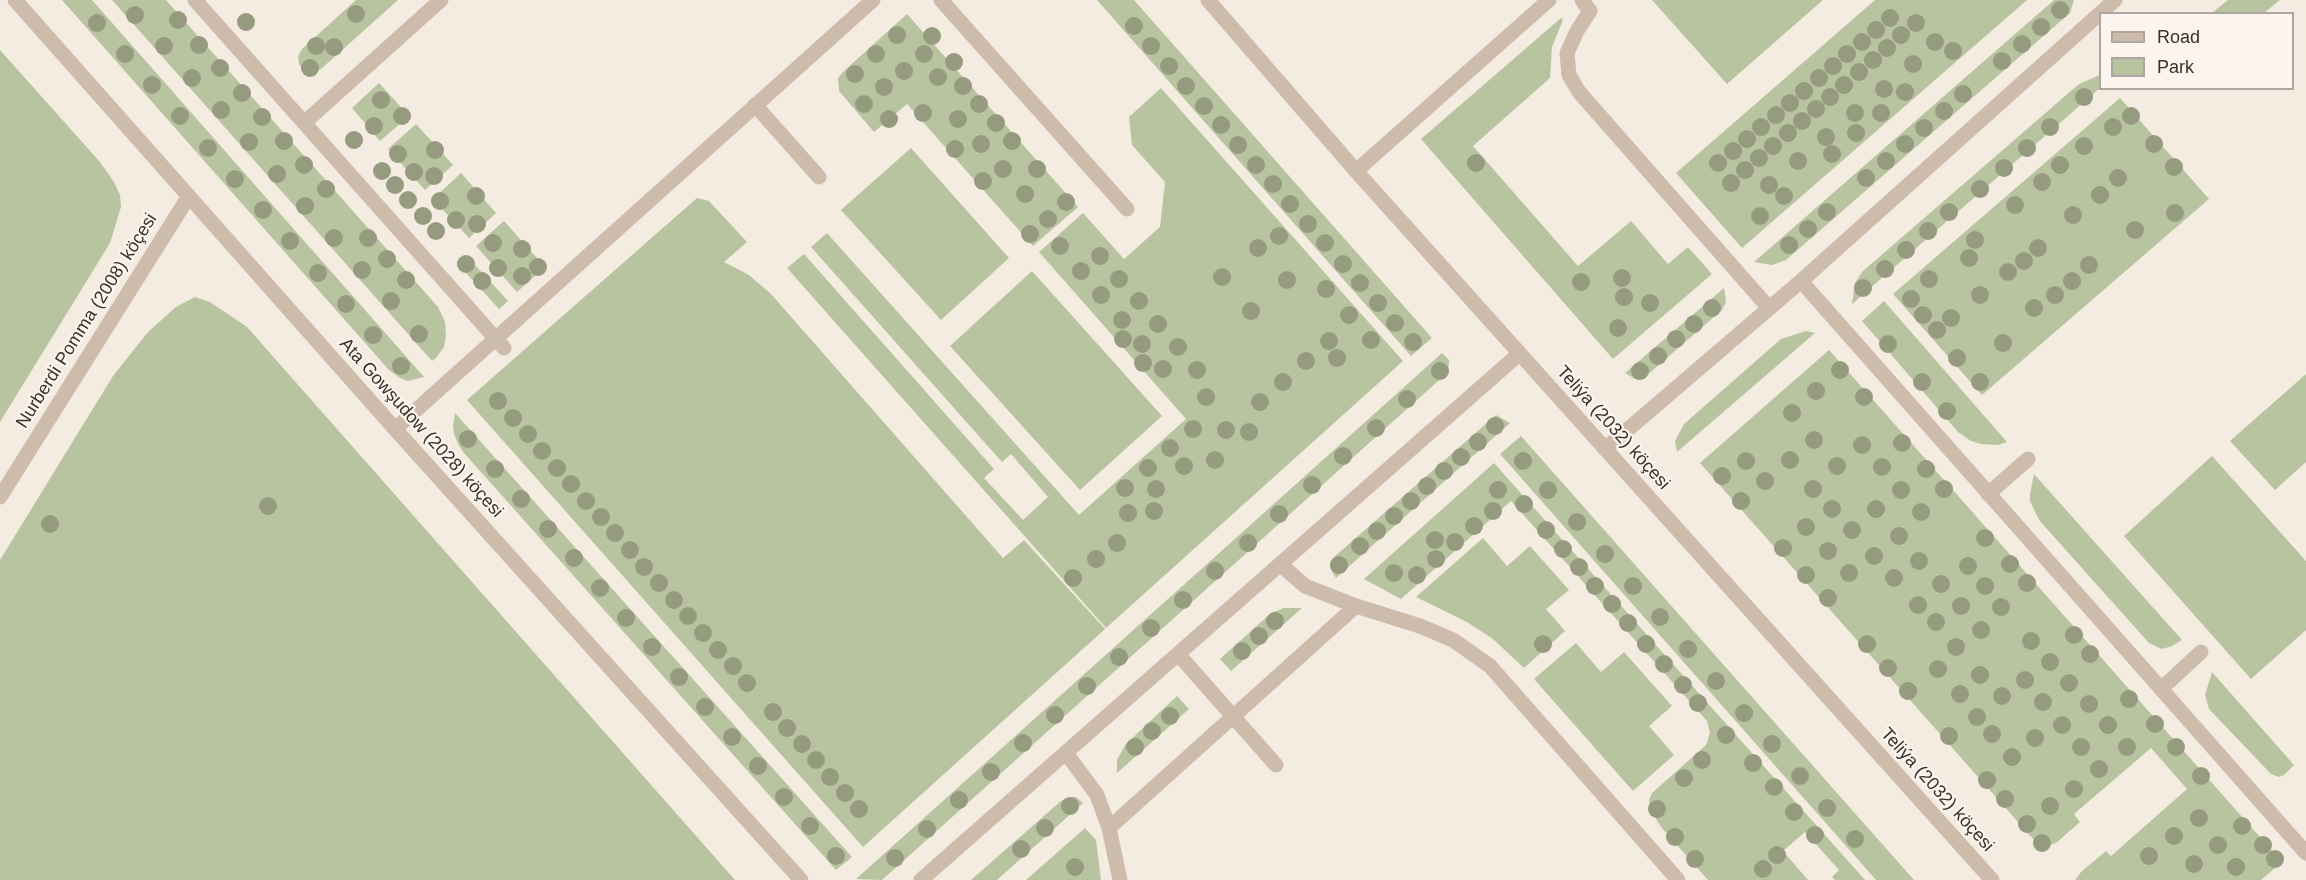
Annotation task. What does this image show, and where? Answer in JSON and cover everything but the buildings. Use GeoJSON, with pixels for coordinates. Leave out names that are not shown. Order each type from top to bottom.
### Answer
{"type":"FeatureCollection","features":[{"type":"Feature","properties":{"kind":"street","name":"Ata Gowşudow (2028) köçesi"},"geometry":{"type":"LineString","coordinates":[[15,0],[395,429],[801,880]]}},
{"type":"Feature","properties":{"kind":"street"},"geometry":{"type":"LineString","coordinates":[[195,0],[500,343]]}},
{"type":"Feature","properties":{"kind":"street"},"geometry":{"type":"LineString","coordinates":[[304,123],[441,0]]}},
{"type":"Feature","properties":{"kind":"street"},"geometry":{"type":"LineString","coordinates":[[395,429],[500,343],[755,105],[873,0]]}},
{"type":"Feature","properties":{"kind":"street"},"geometry":{"type":"LineString","coordinates":[[941,0],[1127,209]]}},
{"type":"Feature","properties":{"kind":"street","name":"Teliýa (2032) köçesi"},"geometry":{"type":"LineString","coordinates":[[1208,0],[1356,171],[1992,880]]}},
{"type":"Feature","properties":{"kind":"street"},"geometry":{"type":"LineString","coordinates":[[1356,171],[1549,0]]}},
{"type":"Feature","properties":{"kind":"street"},"geometry":{"type":"LineString","coordinates":[[1582,0],[1590,11],[1567,53],[1569,75],[1579,92],[1769,308]]}},
{"type":"Feature","properties":{"kind":"street"},"geometry":{"type":"LineString","coordinates":[[2102,12],[2115,0]]}},
{"type":"Feature","properties":{"kind":"street"},"geometry":{"type":"LineString","coordinates":[[1605,449],[1801,281],[2099,14]]}},
{"type":"Feature","properties":{"kind":"street"},"geometry":{"type":"LineString","coordinates":[[755,105],[819,177]]}},
{"type":"Feature","properties":{"kind":"street","name":"Nurberdi Pomma (2008) köçesi"},"geometry":{"type":"LineString","coordinates":[[0,497],[189,196]]}},
{"type":"Feature","properties":{"kind":"street"},"geometry":{"type":"LineString","coordinates":[[1801,281],[2306,853]]}},
{"type":"Feature","properties":{"kind":"street"},"geometry":{"type":"LineString","coordinates":[[921,880],[1520,354]]}},
{"type":"Feature","properties":{"kind":"street"},"geometry":{"type":"LineString","coordinates":[[1988,494],[2028,459]]}},
{"type":"Feature","properties":{"kind":"street"},"geometry":{"type":"LineString","coordinates":[[1280,564],[1305,586],[1356,606],[1420,626],[1453,640],[1490,666],[1678,880]]}},
{"type":"Feature","properties":{"kind":"street"},"geometry":{"type":"LineString","coordinates":[[1109,828],[1356,606]]}},
{"type":"Feature","properties":{"kind":"street"},"geometry":{"type":"LineString","coordinates":[[2161,689],[2201,652]]}},
{"type":"Feature","properties":{"kind":"street"},"geometry":{"type":"LineString","coordinates":[[1178,654],[1276,765]]}},
{"type":"Feature","properties":{"kind":"street"},"geometry":{"type":"LineString","coordinates":[[1066,753],[1097,795],[1109,828],[1120,880]]}},
{"type":"Feature","properties":{"kind":"green space"},"geometry":{"type":"Polygon","coordinates":[[[62,0],[92,0],[424,377],[408,381],[389,370],[62,0]]]}},
{"type":"Feature","properties":{"kind":"green space"},"geometry":{"type":"Polygon","coordinates":[[[112,0],[166,0],[438,307],[445,322],[446,335],[444,347],[436,358],[432,361],[112,0]]]}},
{"type":"Feature","properties":{"kind":"green space"},"geometry":{"type":"Polygon","coordinates":[[[356,0],[398,0],[321,69],[313,73],[305,71],[299,64],[298,56],[302,49],[356,0]]]}},
{"type":"Feature","properties":{"kind":"green space"},"geometry":{"type":"Polygon","coordinates":[[[1097,0],[1134,0],[1432,338],[1411,356],[1097,0]]]}},
{"type":"Feature","properties":{"kind":"green space"},"geometry":{"type":"Polygon","coordinates":[[[1652,0],[1823,0],[1727,84],[1652,0]]]}},
{"type":"Feature","properties":{"kind":"green space"},"geometry":{"type":"Polygon","coordinates":[[[1875,0],[2027,0],[1742,248],[1676,173],[1875,0]]]}},
{"type":"Feature","properties":{"kind":"green space"},"geometry":{"type":"Polygon","coordinates":[[[2054,0],[2074,0],[2070,13],[1786,260],[1772,265],[1754,262],[2054,0]]]}},
{"type":"Feature","properties":{"kind":"green space"},"geometry":{"type":"Polygon","coordinates":[[[2228,0],[2280,0],[2265,12],[2213,12],[2228,0]]]}},
{"type":"Feature","properties":{"kind":"green space"},"geometry":{"type":"Polygon","coordinates":[[[907,14],[1078,207],[1033,246],[907,104],[874,132],[839,91],[838,78],[844,71],[907,14]]]}},
{"type":"Feature","properties":{"kind":"green space"},"geometry":{"type":"Polygon","coordinates":[[[1561,18],[1563,20],[1552,47],[1550,78],[1473,146],[1578,266],[1631,221],[1668,264],[1688,247],[1712,274],[1613,359],[1421,139],[1561,18]]]}},
{"type":"Feature","properties":{"kind":"green space"},"geometry":{"type":"Polygon","coordinates":[[[0,50],[100,162],[114,182],[120,195],[121,207],[110,243],[0,422],[0,50]]]}},
{"type":"Feature","properties":{"kind":"green space"},"geometry":{"type":"Polygon","coordinates":[[[2099,75],[2099,89],[1852,304],[1855,283],[1863,271],[2079,84],[2099,75]]]}},
{"type":"Feature","properties":{"kind":"green space"},"geometry":{"type":"Polygon","coordinates":[[[379,83],[409,116],[380,141],[352,108],[379,83]]]}},
{"type":"Feature","properties":{"kind":"green space"},"geometry":{"type":"Polygon","coordinates":[[[1161,88],[1403,361],[1106,628],[787,268],[804,254],[994,469],[984,478],[1023,520],[1048,497],[1011,454],[1002,462],[811,247],[827,233],[1079,515],[1186,419],[1039,252],[1083,213],[1124,259],[1160,227],[1165,182],[1132,145],[1129,117],[1161,88]]]}},
{"type":"Feature","properties":{"kind":"green space"},"geometry":{"type":"Polygon","coordinates":[[[2120,98],[2209,199],[1982,395],[1893,294],[2120,98]]]}},
{"type":"Feature","properties":{"kind":"green space"},"geometry":{"type":"Polygon","coordinates":[[[416,124],[453,165],[425,190],[388,149],[416,124]]]}},
{"type":"Feature","properties":{"kind":"green space"},"geometry":{"type":"Polygon","coordinates":[[[911,148],[1009,258],[941,320],[841,210],[911,148]]]}},
{"type":"Feature","properties":{"kind":"green space"},"geometry":{"type":"Polygon","coordinates":[[[461,173],[496,213],[469,238],[433,199],[461,173]]]}},
{"type":"Feature","properties":{"kind":"green space"},"geometry":{"type":"Polygon","coordinates":[[[697,198],[709,201],[747,242],[724,262],[749,275],[771,294],[1003,558],[1024,540],[1105,629],[863,847],[467,400],[697,198]]]}},
{"type":"Feature","properties":{"kind":"green space"},"geometry":{"type":"Polygon","coordinates":[[[504,221],[545,267],[517,292],[476,246],[504,221]]]}},
{"type":"Feature","properties":{"kind":"green space"},"geometry":{"type":"Polygon","coordinates":[[[466,255],[508,301],[499,309],[457,263],[466,255]]]}},
{"type":"Feature","properties":{"kind":"green space"},"geometry":{"type":"Polygon","coordinates":[[[1032,271],[1162,416],[1080,490],[950,346],[1032,271]]]}},
{"type":"Feature","properties":{"kind":"green space"},"geometry":{"type":"Polygon","coordinates":[[[1724,288],[1726,302],[1722,310],[1645,377],[1637,380],[1625,373],[1724,288]]]}},
{"type":"Feature","properties":{"kind":"green space"},"geometry":{"type":"Polygon","coordinates":[[[195,297],[210,302],[247,327],[735,880],[0,880],[0,560],[113,376],[148,332],[176,307],[195,297]]]}},
{"type":"Feature","properties":{"kind":"green space"},"geometry":{"type":"Polygon","coordinates":[[[1884,301],[2007,442],[1998,445],[1981,444],[1971,441],[1958,432],[1862,321],[1884,301]]]}},
{"type":"Feature","properties":{"kind":"green space"},"geometry":{"type":"Polygon","coordinates":[[[1806,331],[1815,333],[1677,452],[1675,441],[1684,424],[1781,339],[1806,331]]]}},
{"type":"Feature","properties":{"kind":"green space"},"geometry":{"type":"Polygon","coordinates":[[[1829,350],[2282,862],[2261,880],[2075,880],[2106,851],[2111,856],[2187,789],[2151,748],[2074,814],[2080,822],[2056,843],[2041,848],[1700,463],[1829,350]]]}},
{"type":"Feature","properties":{"kind":"green space"},"geometry":{"type":"Polygon","coordinates":[[[1442,353],[1449,360],[1446,374],[882,880],[856,879],[1442,353]]]}},
{"type":"Feature","properties":{"kind":"green space"},"geometry":{"type":"Polygon","coordinates":[[[2306,374],[2306,462],[2275,490],[2230,441],[2306,374]]]}},
{"type":"Feature","properties":{"kind":"green space"},"geometry":{"type":"Polygon","coordinates":[[[455,413],[852,857],[836,870],[464,453],[454,434],[455,413]]]}},
{"type":"Feature","properties":{"kind":"green space"},"geometry":{"type":"Polygon","coordinates":[[[1496,415],[1510,423],[1336,578],[1330,568],[1333,558],[1496,415]]]}},
{"type":"Feature","properties":{"kind":"green space"},"geometry":{"type":"Polygon","coordinates":[[[1521,436],[1914,880],[1876,880],[1500,454],[1521,436]]]}},
{"type":"Feature","properties":{"kind":"green space"},"geometry":{"type":"Polygon","coordinates":[[[2212,456],[2306,561],[2306,630],[2251,679],[2124,536],[2212,456]]]}},
{"type":"Feature","properties":{"kind":"green space"},"geometry":{"type":"Polygon","coordinates":[[[1494,463],[1865,880],[1835,880],[1832,877],[1839,870],[1805,832],[1783,851],[1808,880],[1708,880],[1661,827],[1650,809],[1649,800],[1652,793],[1706,745],[1710,733],[1707,721],[1511,501],[1401,599],[1364,579],[1494,463]]]}},
{"type":"Feature","properties":{"kind":"green space"},"geometry":{"type":"Polygon","coordinates":[[[2034,474],[2182,640],[2162,649],[2149,643],[2039,520],[2030,501],[2034,474]]]}},
{"type":"Feature","properties":{"kind":"green space"},"geometry":{"type":"Polygon","coordinates":[[[1483,538],[1507,566],[1530,546],[1569,590],[1546,609],[1565,631],[1524,668],[1493,639],[1467,622],[1416,597],[1483,538]]]}},
{"type":"Feature","properties":{"kind":"green space"},"geometry":{"type":"Polygon","coordinates":[[[1284,608],[1302,608],[1231,671],[1220,659],[1271,613],[1284,608]]]}},
{"type":"Feature","properties":{"kind":"green space"},"geometry":{"type":"Polygon","coordinates":[[[1576,643],[1601,672],[1624,652],[1672,706],[1649,726],[1674,755],[1633,791],[1534,679],[1576,643]]]}},
{"type":"Feature","properties":{"kind":"green space"},"geometry":{"type":"Polygon","coordinates":[[[2212,672],[2294,765],[2284,775],[2279,777],[2271,774],[2209,709],[2205,695],[2212,672]]]}},
{"type":"Feature","properties":{"kind":"green space"},"geometry":{"type":"Polygon","coordinates":[[[1177,696],[1189,709],[1117,773],[1117,760],[1125,745],[1177,696]]]}},
{"type":"Feature","properties":{"kind":"green space"},"geometry":{"type":"Polygon","coordinates":[[[1076,797],[1083,803],[997,880],[971,880],[1061,801],[1076,797]]]}},
{"type":"Feature","properties":{"kind":"green space"},"geometry":{"type":"Polygon","coordinates":[[[1085,828],[1096,840],[1101,880],[1026,880],[1085,828]]]}}]}
